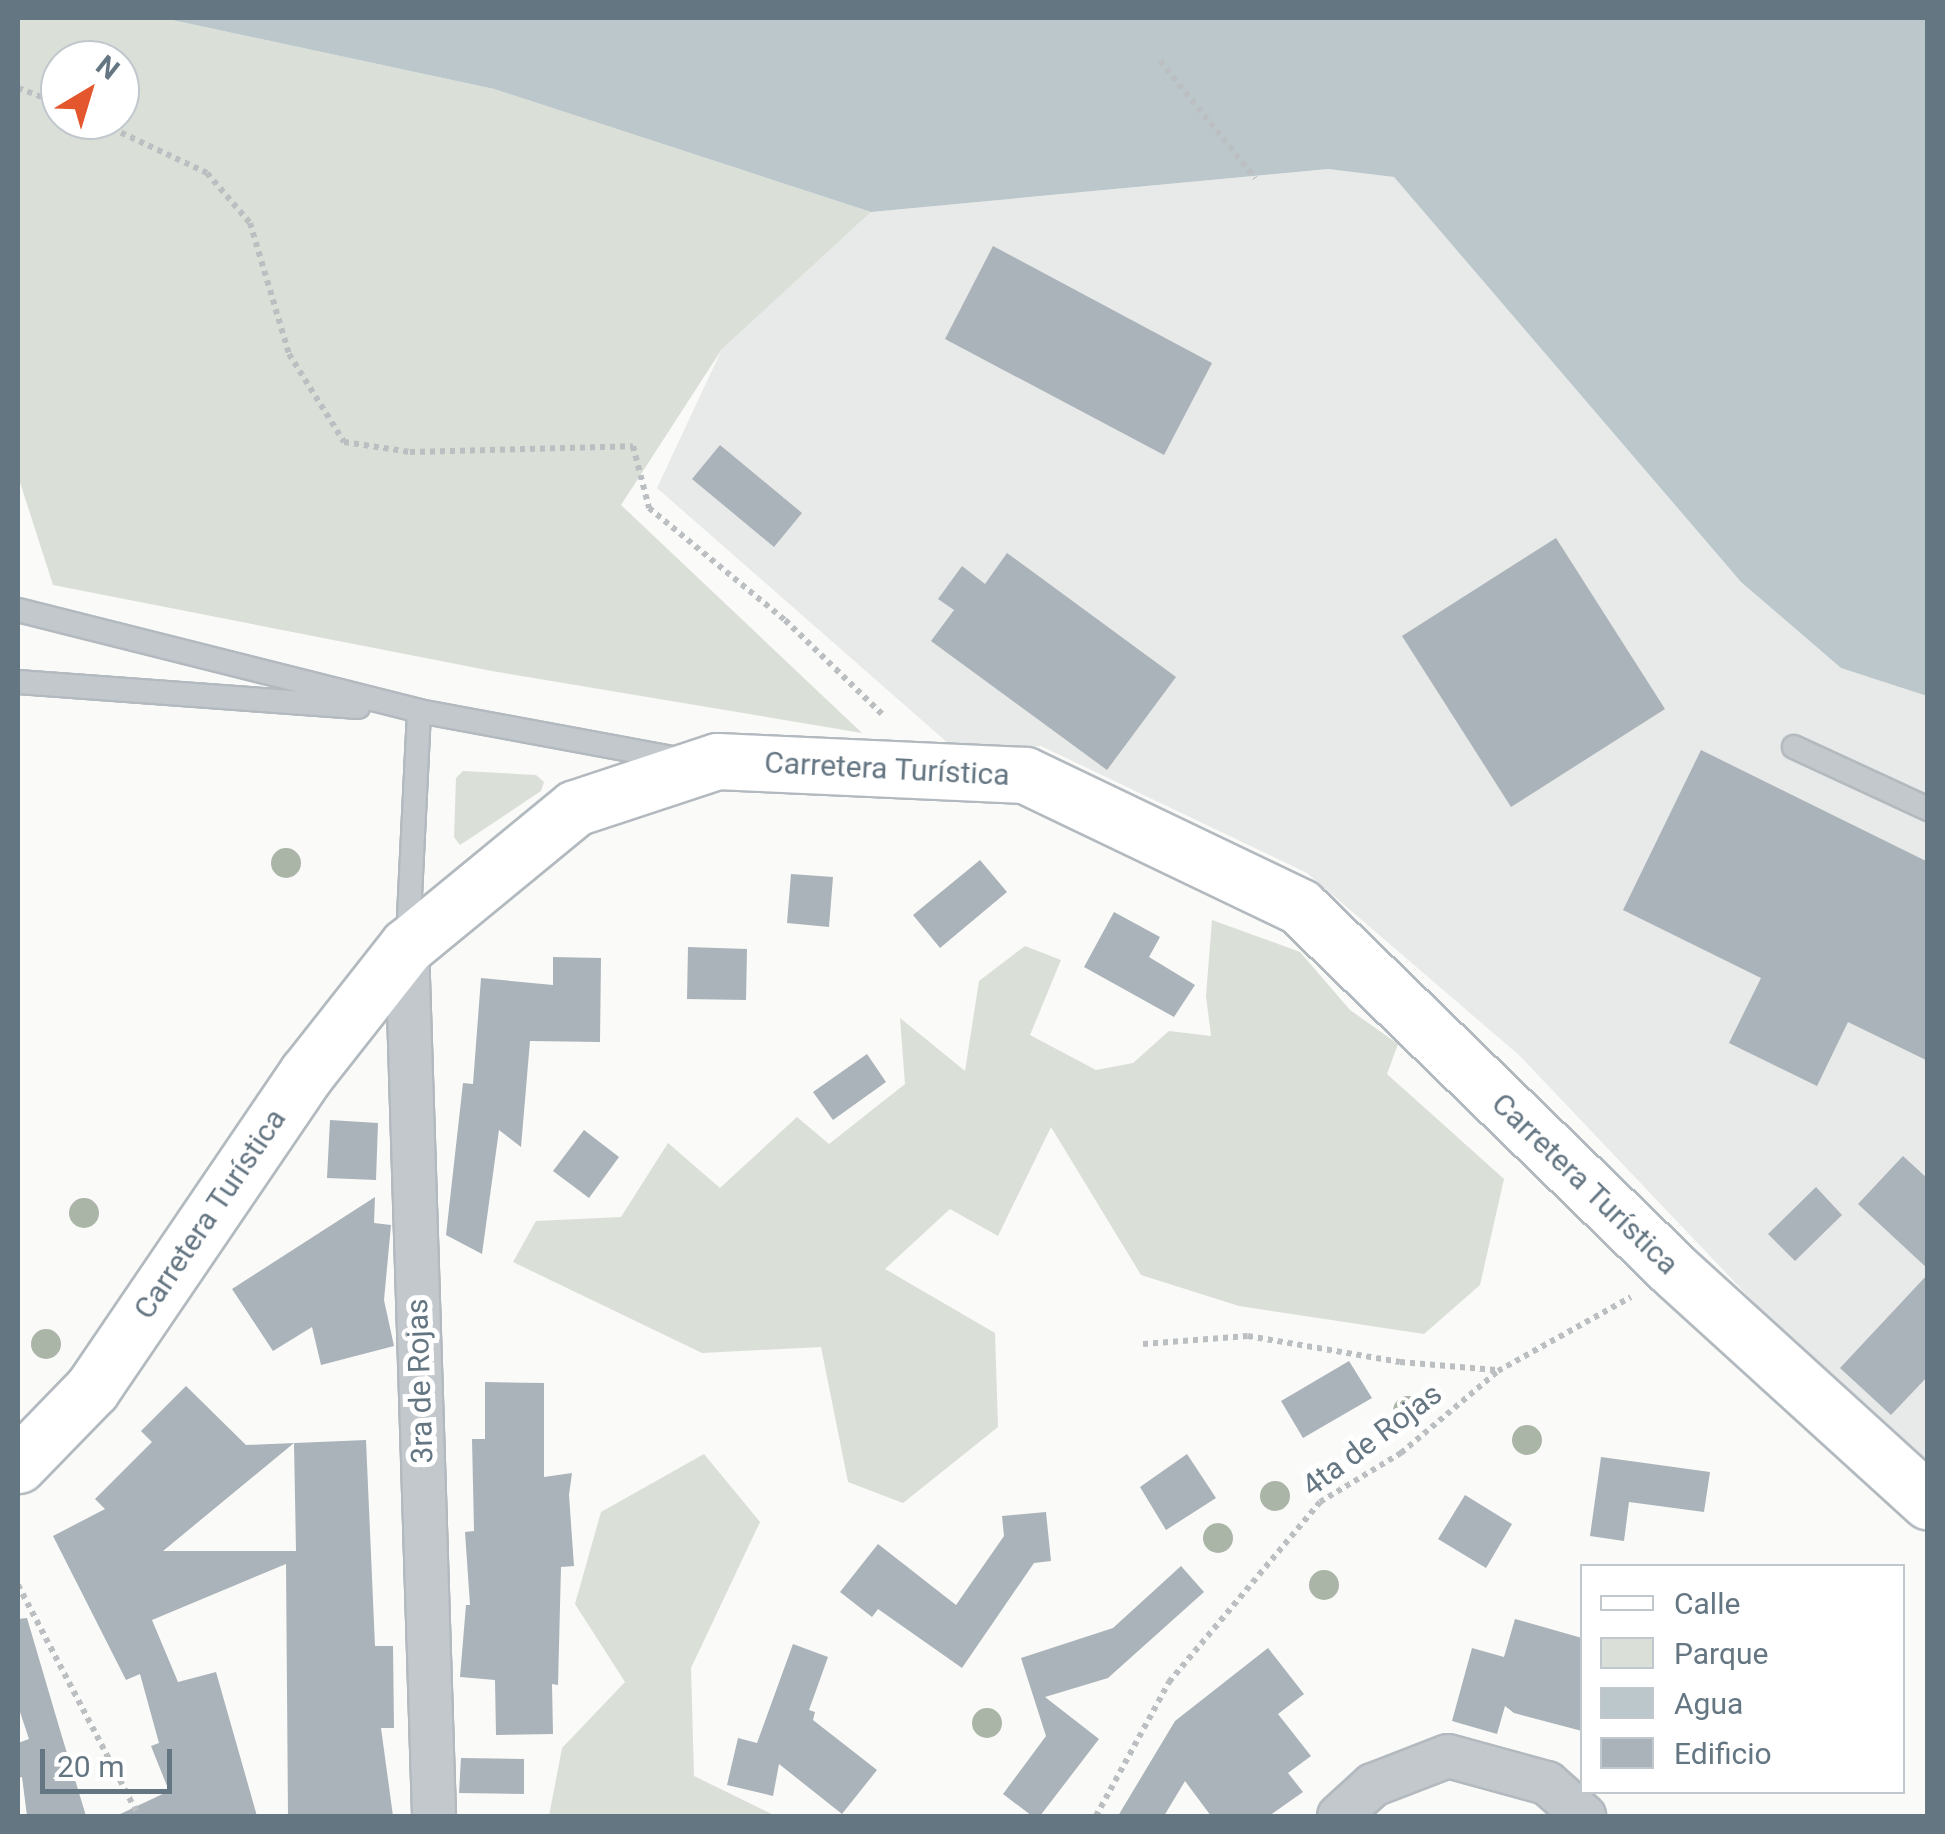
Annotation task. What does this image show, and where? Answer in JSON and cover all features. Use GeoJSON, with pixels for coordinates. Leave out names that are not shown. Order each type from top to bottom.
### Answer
{"type":"FeatureCollection","features":[{"type":"Feature","properties":{"kind":"main road","name":"Carretera Turística"},"geometry":{"type":"LineString","coordinates":[[18,1465],[92,1389],[307,1073],[408,946],[575,808],[717,761],[1025,775],[1300,907],[1676,1272],[1928,1502]]}},
{"type":"Feature","properties":{"kind":"street","name":"3ra de Rojas"},"geometry":{"type":"LineString","coordinates":[[408,946],[434,1816]]}},
{"type":"Feature","properties":{"kind":"street"},"geometry":{"type":"LineString","coordinates":[[1339,1816],[1372,1785],[1448,1756],[1547,1783],[1584,1816]]}},
{"type":"Feature","properties":{"kind":"lane"},"geometry":{"type":"LineString","coordinates":[[18,610],[419,711],[706,764]]}},
{"type":"Feature","properties":{"kind":"lane"},"geometry":{"type":"LineString","coordinates":[[18,682],[419,711]]}},
{"type":"Feature","properties":{"kind":"lane"},"geometry":{"type":"LineString","coordinates":[[408,946],[419,711]]}},
{"type":"Feature","properties":{"kind":"lane"},"geometry":{"type":"LineString","coordinates":[[1794,746],[1928,809]]}},
{"type":"Feature","properties":{"kind":"path"},"geometry":{"type":"LineString","coordinates":[[1160,61],[1255,178]]}},
{"type":"Feature","properties":{"kind":"path"},"geometry":{"type":"LineString","coordinates":[[137,140],[207,172],[250,223],[289,354],[344,442],[410,452],[633,446],[649,508],[785,620],[940,770]]}},
{"type":"Feature","properties":{"kind":"path","name":"4ta de Rojas"},"geometry":{"type":"LineString","coordinates":[[1096,1816],[1169,1682],[1320,1502],[1401,1453],[1498,1370],[1676,1272]]}},
{"type":"Feature","properties":{"kind":"path"},"geometry":{"type":"LineString","coordinates":[[1143,1344],[1248,1336],[1400,1362],[1498,1370]]}},
{"type":"Feature","properties":{"kind":"path"},"geometry":{"type":"LineString","coordinates":[[18,1585],[140,1816]]}},
{"type":"Feature","properties":{"kind":"shaded area"},"geometry":{"type":"Polygon","coordinates":[[[1328,169],[1394,177],[1741,582],[1841,668],[1927,696],[1927,1470],[1858,1412],[1520,1056],[1307,873],[1041,746],[957,751],[657,488],[722,349],[871,212],[1328,169]]]}},
{"type":"Feature","properties":{"kind":"green space"},"geometry":{"type":"Polygon","coordinates":[[[18,18],[172,20],[494,89],[871,212],[722,349],[621,505],[862,733],[492,671],[53,585],[18,476],[18,18]]]}},
{"type":"Feature","properties":{"kind":"green space"},"geometry":{"type":"Polygon","coordinates":[[[463,771],[536,775],[544,782],[541,791],[460,845],[454,837],[456,778],[463,771]]]}},
{"type":"Feature","properties":{"kind":"green space"},"geometry":{"type":"Polygon","coordinates":[[[1212,920],[1300,952],[1350,1010],[1398,1044],[1387,1074],[1504,1179],[1480,1285],[1424,1334],[1239,1306],[1141,1275],[1051,1127],[998,1236],[950,1209],[885,1269],[995,1333],[998,1427],[903,1503],[848,1482],[821,1347],[702,1353],[513,1262],[536,1221],[621,1217],[668,1143],[720,1188],[797,1117],[829,1144],[905,1084],[900,1018],[965,1071],[979,981],[1025,946],[1061,960],[1030,1035],[1096,1070],[1133,1063],[1169,1031],[1211,1036],[1206,996],[1212,920]]]}},
{"type":"Feature","properties":{"kind":"green space"},"geometry":{"type":"Polygon","coordinates":[[[704,1454],[760,1522],[691,1668],[694,1776],[776,1816],[549,1816],[562,1748],[625,1682],[575,1604],[601,1512],[704,1454]]]}},
{"type":"Feature","properties":{"kind":"water"},"geometry":{"type":"Polygon","coordinates":[[[138,18],[1927,18],[1927,696],[1841,668],[1741,582],[1394,177],[1328,169],[871,212],[494,89],[172,20],[138,18]]]}},
{"type":"Feature","properties":{"kind":"building"},"geometry":{"type":"Polygon","coordinates":[[[993,246],[1212,363],[1164,455],[945,339],[993,246]]]}},
{"type":"Feature","properties":{"kind":"building"},"geometry":{"type":"Polygon","coordinates":[[[720,445],[802,513],[774,547],[692,479],[720,445]]]}},
{"type":"Feature","properties":{"kind":"building"},"geometry":{"type":"Polygon","coordinates":[[[1556,538],[1665,709],[1511,807],[1402,636],[1556,538]]]}},
{"type":"Feature","properties":{"kind":"building"},"geometry":{"type":"Polygon","coordinates":[[[1007,553],[1176,677],[1107,770],[931,641],[954,610],[938,599],[962,566],[985,584],[1007,553]]]}},
{"type":"Feature","properties":{"kind":"building"},"geometry":{"type":"Polygon","coordinates":[[[1701,750],[1928,862],[1928,1061],[1848,1022],[1817,1086],[1729,1043],[1761,978],[1623,910],[1701,750]]]}},
{"type":"Feature","properties":{"kind":"building"},"geometry":{"type":"Polygon","coordinates":[[[980,860],[1007,892],[940,948],[913,915],[980,860]]]}},
{"type":"Feature","properties":{"kind":"building"},"geometry":{"type":"Polygon","coordinates":[[[791,874],[833,877],[829,927],[787,923],[791,874]]]}},
{"type":"Feature","properties":{"kind":"building"},"geometry":{"type":"Polygon","coordinates":[[[1114,912],[1160,937],[1149,957],[1195,985],[1174,1017],[1084,967],[1114,912]]]}},
{"type":"Feature","properties":{"kind":"building"},"geometry":{"type":"Polygon","coordinates":[[[688,947],[747,949],[746,1000],[687,999],[688,947]]]}},
{"type":"Feature","properties":{"kind":"building"},"geometry":{"type":"Polygon","coordinates":[[[553,957],[601,958],[600,1042],[530,1041],[521,1147],[499,1130],[482,1254],[446,1235],[463,1083],[473,1084],[481,978],[553,985],[553,957]]]}},
{"type":"Feature","properties":{"kind":"building"},"geometry":{"type":"Polygon","coordinates":[[[867,1054],[886,1082],[833,1120],[813,1092],[867,1054]]]}},
{"type":"Feature","properties":{"kind":"building"},"geometry":{"type":"Polygon","coordinates":[[[330,1120],[378,1123],[376,1180],[327,1178],[330,1120]]]}},
{"type":"Feature","properties":{"kind":"building"},"geometry":{"type":"Polygon","coordinates":[[[584,1130],[619,1157],[589,1198],[553,1171],[584,1130]]]}},
{"type":"Feature","properties":{"kind":"building"},"geometry":{"type":"Polygon","coordinates":[[[1903,1156],[1928,1179],[1928,1269],[1858,1204],[1903,1156]]]}},
{"type":"Feature","properties":{"kind":"building"},"geometry":{"type":"Polygon","coordinates":[[[1816,1187],[1842,1215],[1795,1261],[1768,1234],[1816,1187]]]}},
{"type":"Feature","properties":{"kind":"building"},"geometry":{"type":"Polygon","coordinates":[[[375,1197],[374,1223],[391,1225],[384,1300],[394,1346],[321,1365],[312,1327],[273,1351],[232,1289],[375,1197]]]}},
{"type":"Feature","properties":{"kind":"building"},"geometry":{"type":"Polygon","coordinates":[[[1928,1274],[1928,1376],[1891,1415],[1840,1368],[1928,1274]]]}},
{"type":"Feature","properties":{"kind":"building"},"geometry":{"type":"Polygon","coordinates":[[[1349,1361],[1372,1398],[1303,1438],[1281,1401],[1349,1361]]]}},
{"type":"Feature","properties":{"kind":"building"},"geometry":{"type":"Polygon","coordinates":[[[485,1382],[544,1383],[544,1477],[572,1473],[569,1495],[574,1566],[561,1567],[558,1685],[552,1684],[553,1734],[496,1735],[495,1680],[460,1677],[466,1605],[470,1605],[465,1532],[474,1531],[472,1439],[485,1439],[485,1382]]]}},
{"type":"Feature","properties":{"kind":"building"},"geometry":{"type":"Polygon","coordinates":[[[186,1386],[246,1445],[366,1440],[375,1646],[393,1646],[394,1728],[381,1728],[393,1816],[288,1816],[286,1564],[152,1620],[178,1682],[216,1672],[257,1816],[116,1816],[169,1791],[151,1746],[159,1743],[140,1674],[126,1680],[53,1536],[105,1509],[95,1499],[152,1442],[141,1431],[186,1386]],[[294,1443],[163,1551],[296,1551],[294,1443]]]}},
{"type":"Feature","properties":{"kind":"building"},"geometry":{"type":"Polygon","coordinates":[[[1187,1454],[1216,1498],[1166,1530],[1140,1487],[1187,1454]]]}},
{"type":"Feature","properties":{"kind":"building"},"geometry":{"type":"Polygon","coordinates":[[[1601,1457],[1710,1472],[1704,1512],[1629,1502],[1624,1541],[1590,1536],[1601,1457]]]}},
{"type":"Feature","properties":{"kind":"building"},"geometry":{"type":"Polygon","coordinates":[[[1465,1495],[1512,1524],[1486,1568],[1438,1539],[1465,1495]]]}},
{"type":"Feature","properties":{"kind":"building"},"geometry":{"type":"Polygon","coordinates":[[[1046,1512],[1051,1561],[1034,1563],[962,1668],[878,1609],[872,1617],[840,1592],[878,1544],[956,1605],[1004,1536],[1002,1516],[1046,1512]]]}},
{"type":"Feature","properties":{"kind":"building"},"geometry":{"type":"Polygon","coordinates":[[[1181,1566],[1204,1592],[1108,1678],[1045,1697],[1099,1739],[1040,1816],[1032,1816],[1003,1794],[1046,1736],[1021,1658],[1113,1628],[1181,1566]]]}},
{"type":"Feature","properties":{"kind":"building"},"geometry":{"type":"Polygon","coordinates":[[[27,1618],[86,1816],[27,1816],[22,1777],[18,1778],[18,1743],[29,1739],[18,1706],[18,1619],[27,1618]]]}},
{"type":"Feature","properties":{"kind":"building"},"geometry":{"type":"Polygon","coordinates":[[[1515,1619],[1580,1637],[1580,1730],[1514,1713],[1505,1706],[1497,1734],[1452,1721],[1472,1648],[1504,1657],[1515,1619]]]}},
{"type":"Feature","properties":{"kind":"building"},"geometry":{"type":"Polygon","coordinates":[[[793,1644],[828,1657],[809,1710],[815,1712],[813,1720],[877,1770],[842,1814],[779,1764],[773,1796],[727,1785],[738,1738],[757,1743],[793,1644]]]}},
{"type":"Feature","properties":{"kind":"building"},"geometry":{"type":"Polygon","coordinates":[[[1268,1648],[1304,1694],[1278,1714],[1311,1756],[1288,1773],[1303,1792],[1269,1816],[1211,1816],[1185,1781],[1164,1816],[1118,1816],[1175,1721],[1268,1648]]]}},
{"type":"Feature","properties":{"kind":"building"},"geometry":{"type":"Polygon","coordinates":[[[461,1758],[524,1759],[524,1794],[459,1793],[461,1758]]]}}]}
